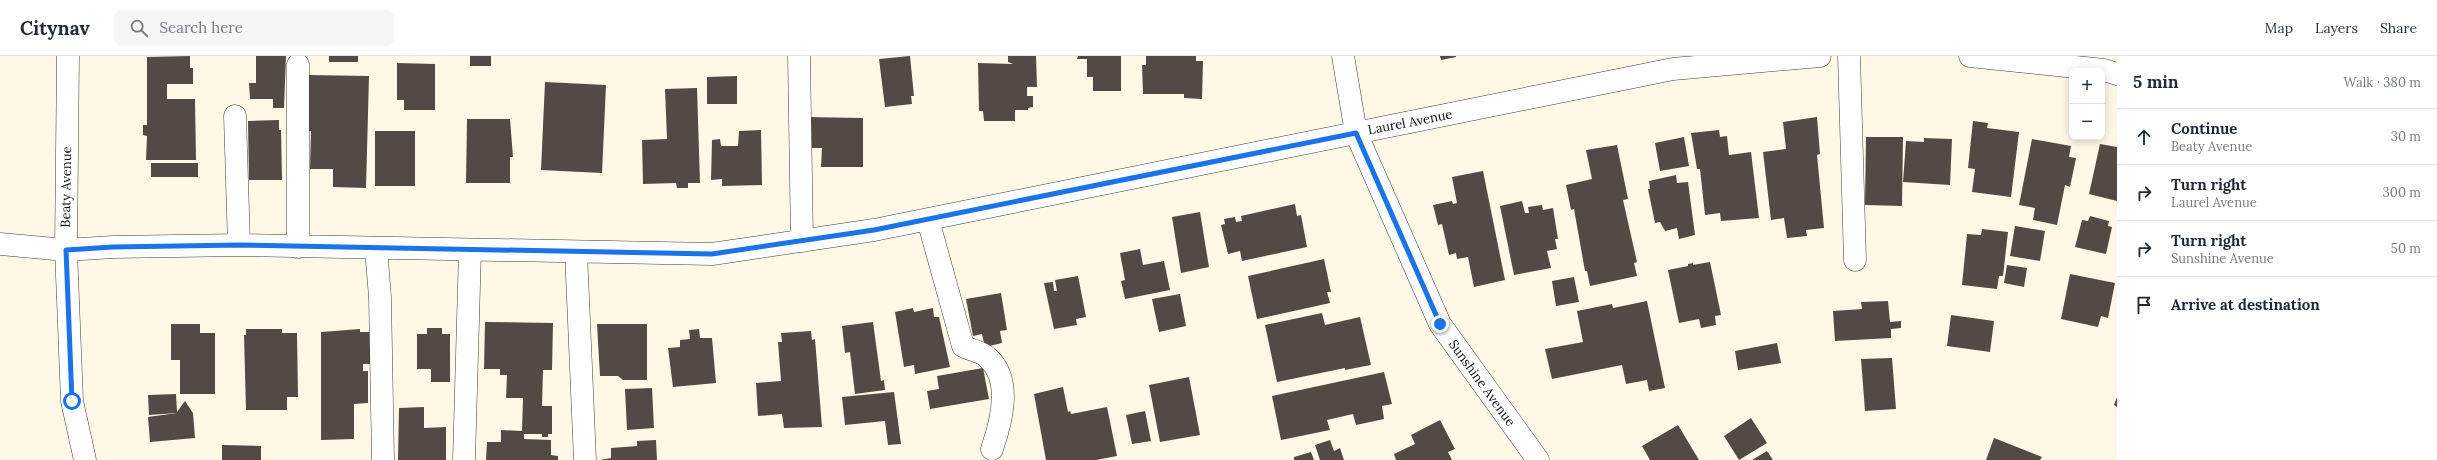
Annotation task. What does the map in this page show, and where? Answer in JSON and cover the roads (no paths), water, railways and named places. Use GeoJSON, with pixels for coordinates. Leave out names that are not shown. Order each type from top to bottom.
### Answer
{"type":"FeatureCollection","features":[{"type":"Feature","properties":{"kind":"street","name":"Beaty Avenue"},"geometry":{"type":"LineString","coordinates":[[68,56],[66,250],[72,401],[79,458]]}},
{"type":"Feature","properties":{"kind":"street"},"geometry":{"type":"LineString","coordinates":[[799,56],[802,241]]}},
{"type":"Feature","properties":{"kind":"street","name":"Sunshine Avenue"},"geometry":{"type":"LineString","coordinates":[[1344,56],[1356,133],[1440,324],[1538,460]]}},
{"type":"Feature","properties":{"kind":"street","name":"Laurel Avenue"},"geometry":{"type":"LineString","coordinates":[[0,244],[66,250],[113,247],[239,245],[712,254],[928,220],[1673,69],[1820,56]]}},
{"type":"Feature","properties":{"kind":"street"},"geometry":{"type":"LineString","coordinates":[[1849,56],[1855,260]]}},
{"type":"Feature","properties":{"kind":"street"},"geometry":{"type":"LineString","coordinates":[[1970,56],[2104,70],[2117,74]]}},
{"type":"Feature","properties":{"kind":"street"},"geometry":{"type":"LineString","coordinates":[[298,64],[298,247]]}},
{"type":"Feature","properties":{"kind":"street"},"geometry":{"type":"LineString","coordinates":[[235,116],[239,245]]}},
{"type":"Feature","properties":{"kind":"street"},"geometry":{"type":"LineString","coordinates":[[928,220],[963,346],[988,358],[1002,385],[1003,399],[998,431],[992,449]]}},
{"type":"Feature","properties":{"kind":"street"},"geometry":{"type":"LineString","coordinates":[[376,248],[380,297],[383,460]]}},
{"type":"Feature","properties":{"kind":"street"},"geometry":{"type":"LineString","coordinates":[[464,460],[470,250]]}},
{"type":"Feature","properties":{"kind":"street"},"geometry":{"type":"LineString","coordinates":[[576,252],[585,460]]}}]}
